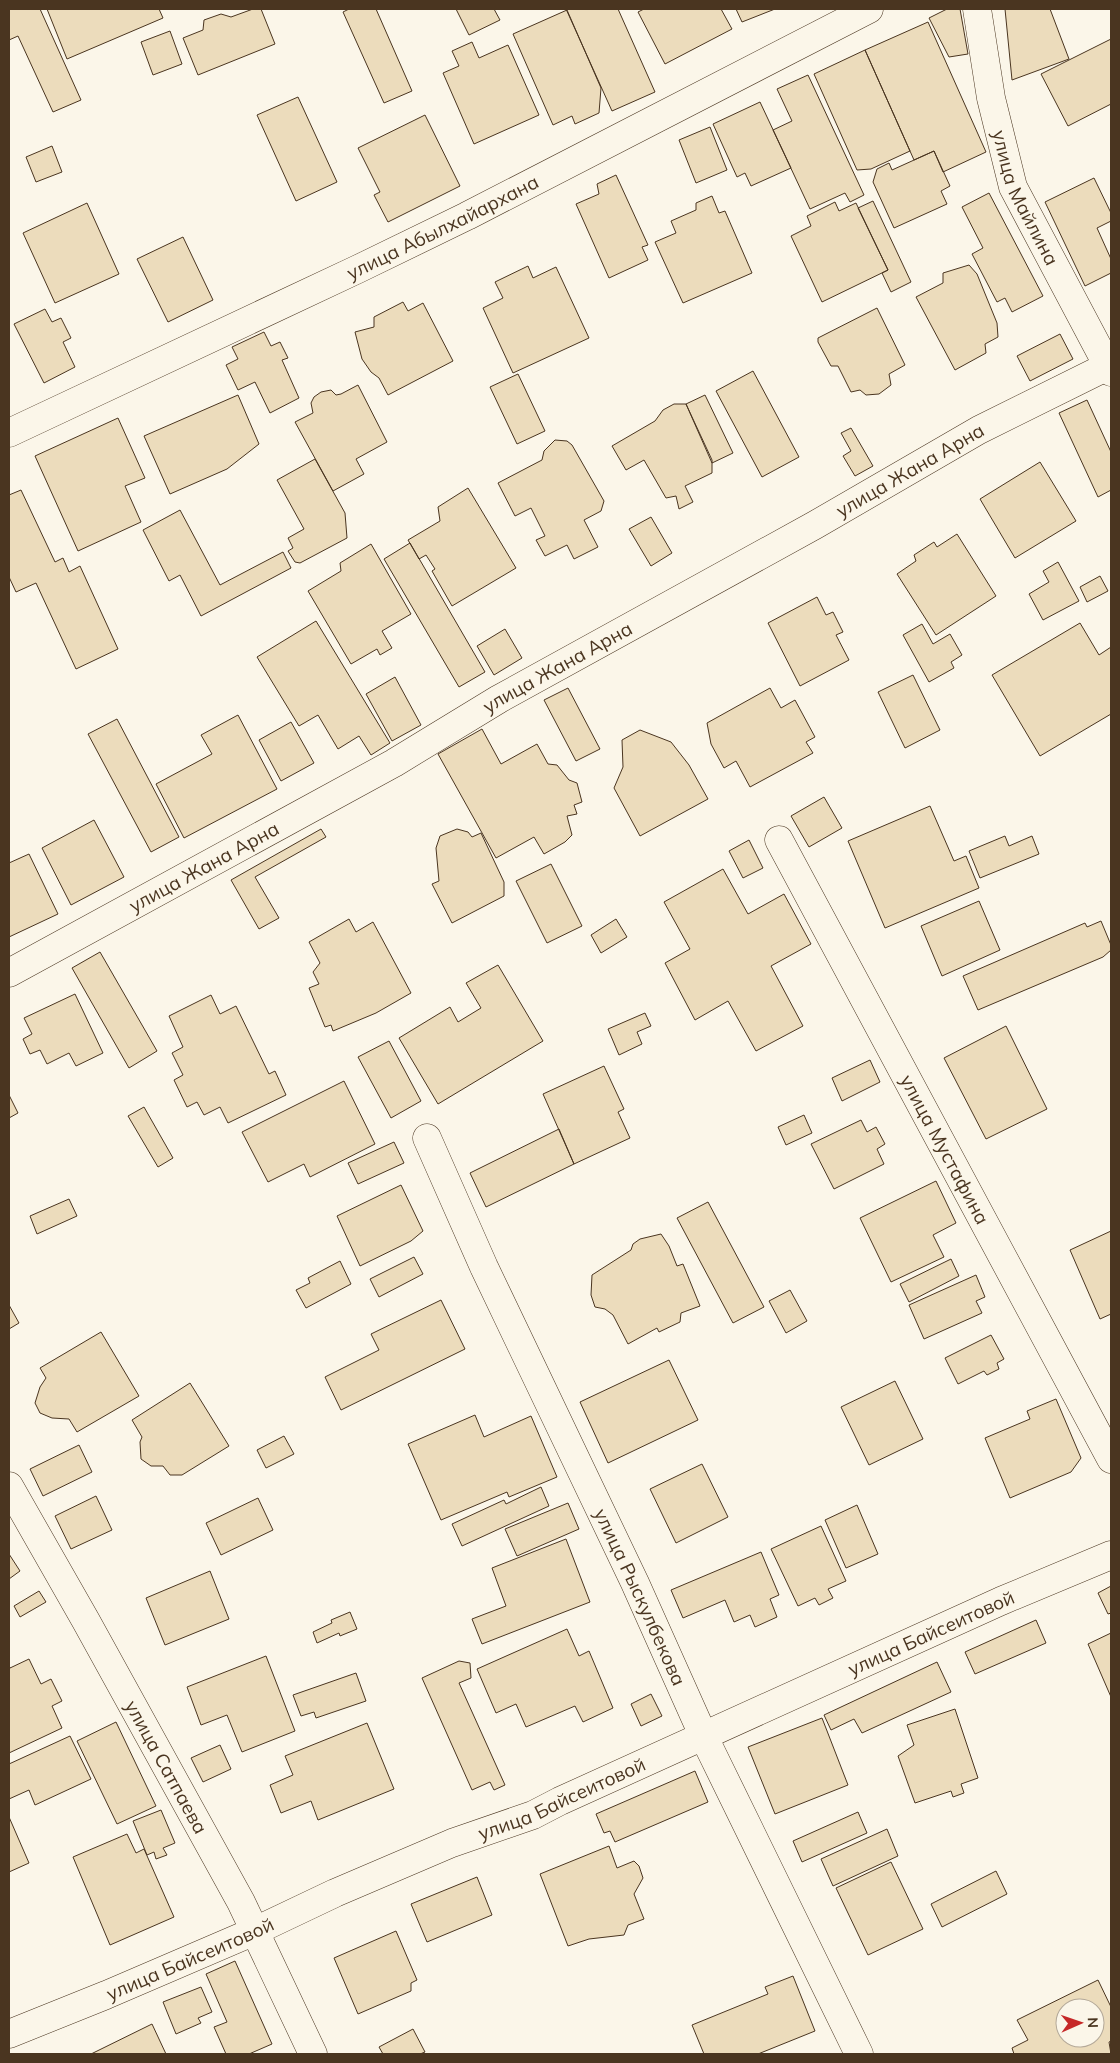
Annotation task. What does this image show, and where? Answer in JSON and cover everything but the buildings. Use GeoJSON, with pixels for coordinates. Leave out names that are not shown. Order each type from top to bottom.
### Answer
{"type":"FeatureCollection","features":[{"type":"Feature","properties":{"kind":"street","name":"улица Абылхайархана"},"geometry":{"type":"LineString","coordinates":[[9,433],[467,216],[869,9]]}},
{"type":"Feature","properties":{"kind":"street","name":"улица Майлина"},"geometry":{"type":"LineString","coordinates":[[977,9],[991,98],[1013,187],[1110,369]]}},
{"type":"Feature","properties":{"kind":"street","name":"улица Жана Арна"},"geometry":{"type":"LineString","coordinates":[[9,973],[394,763],[499,699],[979,430],[1110,369]]}},
{"type":"Feature","properties":{"kind":"street","name":"улица Мустафина"},"geometry":{"type":"LineString","coordinates":[[779,840],[1111,1459]]}},
{"type":"Feature","properties":{"kind":"street","name":"улица Рыскулбекова"},"geometry":{"type":"LineString","coordinates":[[427,1138],[484,1267],[635,1583],[703,1736],[859,2054]]}},
{"type":"Feature","properties":{"kind":"street","name":"улица Сатпаева"},"geometry":{"type":"LineString","coordinates":[[9,1486],[86,1620],[255,1931],[314,2054]]}},
{"type":"Feature","properties":{"kind":"street","name":"улица Байсеитовой"},"geometry":{"type":"LineString","coordinates":[[9,2034],[106,1996],[255,1931],[335,1893],[452,1843],[534,1815],[560,1801],[1001,1601],[1111,1555]]}}]}
